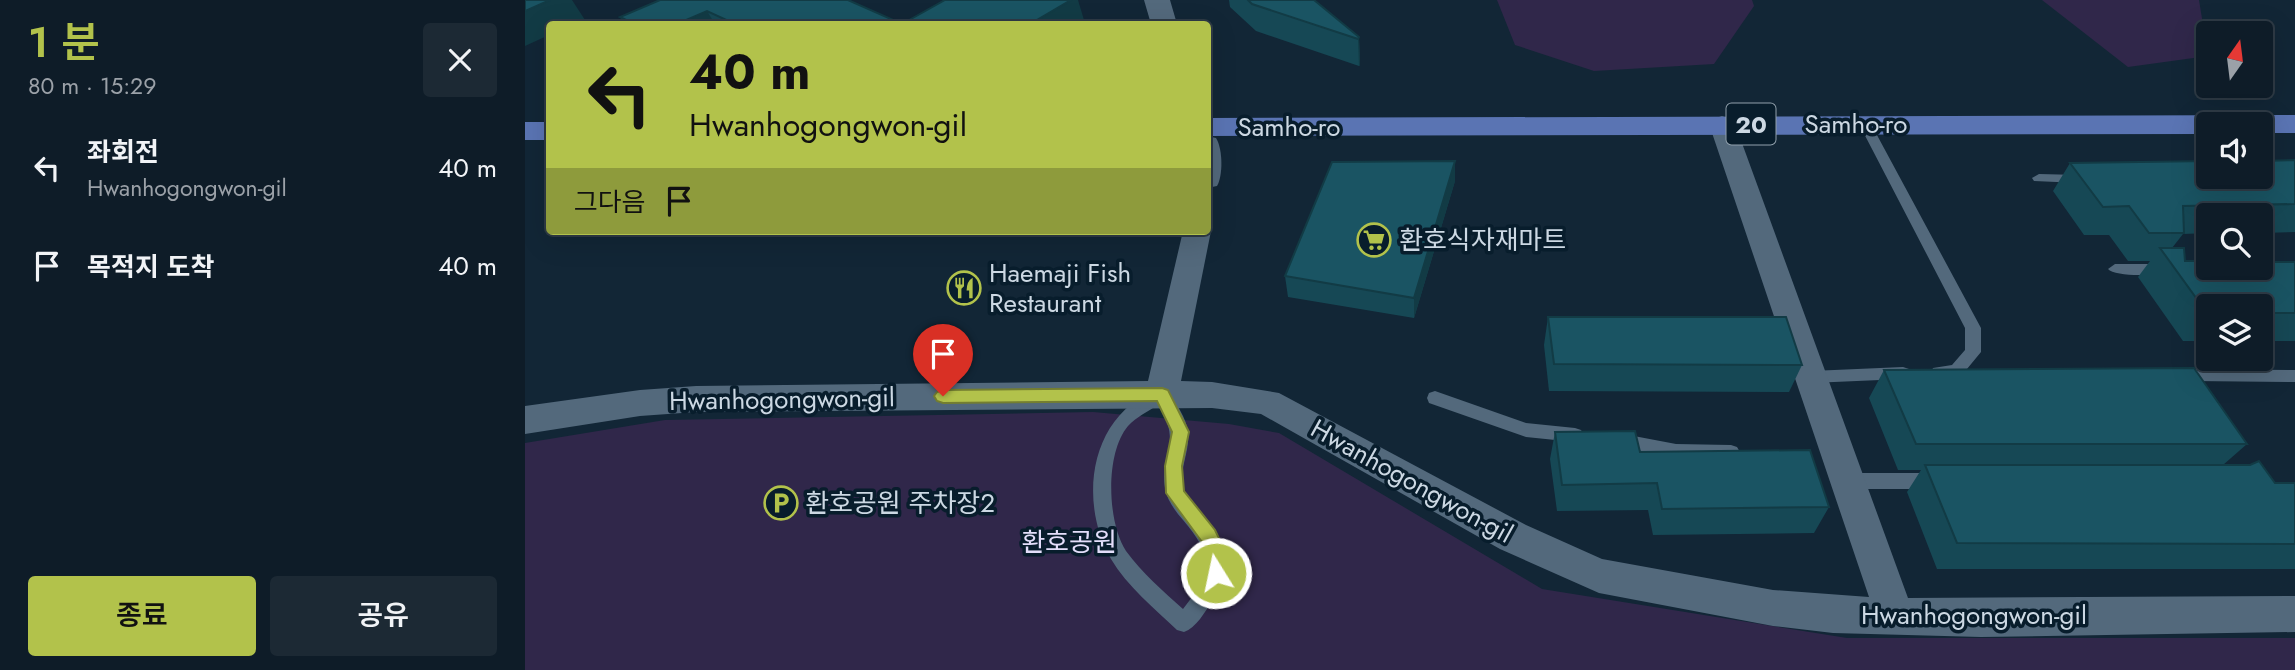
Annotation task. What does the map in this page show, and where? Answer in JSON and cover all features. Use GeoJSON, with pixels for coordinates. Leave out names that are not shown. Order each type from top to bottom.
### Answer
{"type":"FeatureCollection","features":[{"type":"Feature","properties":{"kind":"main road","name":"Samho-ro"},"geometry":{"type":"LineString","coordinates":[[1211,127],[2295,124]]}},
{"type":"Feature","properties":{"kind":"main road"},"geometry":{"type":"LineString","coordinates":[[525,131],[546,131]]}},
{"type":"Feature","properties":{"kind":"street"},"geometry":{"type":"LineString","coordinates":[[1722,124],[1811,377],[1837,464],[1895,617]]}},
{"type":"Feature","properties":{"kind":"street"},"geometry":{"type":"LineString","coordinates":[[1162,394],[1196,235]]}},
{"type":"Feature","properties":{"kind":"street","name":"Hwanhogongwon-gil"},"geometry":{"type":"LineString","coordinates":[[525,420],[640,402],[696,398],[1212,395],[1267,402],[1513,537],[1598,576],[1773,608],[1833,615],[1895,617],[2295,614]]}},
{"type":"Feature","properties":{"kind":"lane"},"geometry":{"type":"LineString","coordinates":[[1811,377],[1956,371],[1973,352],[1973,328],[1865,124]]}},
{"type":"Feature","properties":{"kind":"lane"},"geometry":{"type":"LineString","coordinates":[[2039,178],[2093,179]]}},
{"type":"Feature","properties":{"kind":"lane"},"geometry":{"type":"LineString","coordinates":[[2115,269],[2184,269]]}},
{"type":"Feature","properties":{"kind":"lane"},"geometry":{"type":"LineString","coordinates":[[2192,375],[2295,376]]}},
{"type":"Feature","properties":{"kind":"lane"},"geometry":{"type":"LineString","coordinates":[[1162,394],[1181,432],[1174,466],[1175,493],[1209,536],[1217,555],[1216,573],[1202,602],[1185,623],[1126,567],[1109,540],[1100,512],[1101,484],[1107,455],[1121,422],[1162,394]]}},
{"type":"Feature","properties":{"kind":"lane"},"geometry":{"type":"LineString","coordinates":[[1435,398],[1526,430],[1595,437],[1676,451],[1744,453]]}},
{"type":"Feature","properties":{"kind":"lane"},"geometry":{"type":"LineString","coordinates":[[1837,464],[1958,481]]}},
{"type":"Feature","properties":{"kind":"green space"},"geometry":{"type":"Polygon","coordinates":[[[1497,0],[1752,0],[1754,6],[1714,64],[1594,71],[1515,45],[1497,0]]]}},
{"type":"Feature","properties":{"kind":"green space"},"geometry":{"type":"Polygon","coordinates":[[[2042,0],[2199,0],[2202,21],[2196,21],[2196,58],[2128,67],[2042,0]]]}},
{"type":"Feature","properties":{"kind":"green space","name":"환호공원"},"geometry":{"type":"Polygon","coordinates":[[[1093,412],[1229,424],[1279,433],[1542,589],[1847,638],[2295,638],[2295,670],[525,670],[525,443],[665,420],[1093,412]]]}},
{"type":"Feature","properties":{"kind":"building"},"geometry":{"type":"Polygon","coordinates":[[[525,0],[550,0],[525,11],[525,0]]]}},
{"type":"Feature","properties":{"kind":"building"},"geometry":{"type":"Polygon","coordinates":[[[660,0],[848,0],[895,21],[729,21],[707,11],[684,21],[628,21],[620,17],[660,0]]]}},
{"type":"Feature","properties":{"kind":"building"},"geometry":{"type":"Polygon","coordinates":[[[945,0],[1071,0],[1035,21],[907,21],[945,0]]]}},
{"type":"Feature","properties":{"kind":"building"},"geometry":{"type":"Polygon","coordinates":[[[1248,0],[1314,0],[1359,37],[1358,39],[1252,4],[1248,0]]]}},
{"type":"Feature","properties":{"kind":"building"},"geometry":{"type":"Polygon","coordinates":[[[2295,160],[2295,204],[2196,203],[2196,206],[2183,206],[2184,233],[2149,233],[2129,206],[2103,207],[2070,163],[2196,161],[2196,189],[2273,189],[2273,161],[2295,160]]]}},
{"type":"Feature","properties":{"kind":"building","name":"환호식자재마트"},"geometry":{"type":"Polygon","coordinates":[[[1455,161],[1414,298],[1285,276],[1332,162],[1455,161]]]}},
{"type":"Feature","properties":{"kind":"building"},"geometry":{"type":"Polygon","coordinates":[[[2160,248],[2184,248],[2185,261],[2196,261],[2196,280],[2273,280],[2273,262],[2295,262],[2295,313],[2273,313],[2273,294],[2196,294],[2196,298],[2160,248]]]}},
{"type":"Feature","properties":{"kind":"building"},"geometry":{"type":"Polygon","coordinates":[[[1548,317],[1786,317],[1802,365],[1554,364],[1548,317]]]}},
{"type":"Feature","properties":{"kind":"building"},"geometry":{"type":"Polygon","coordinates":[[[2194,368],[2247,444],[1916,444],[1884,370],[2194,368]]]}},
{"type":"Feature","properties":{"kind":"building"},"geometry":{"type":"Polygon","coordinates":[[[1635,431],[1640,452],[1810,450],[1829,507],[1662,509],[1657,483],[1562,485],[1555,432],[1635,431]]]}},
{"type":"Feature","properties":{"kind":"building"},"geometry":{"type":"Polygon","coordinates":[[[2259,461],[2275,483],[2295,483],[2295,544],[1957,543],[1925,465],[2250,465],[2259,461]]]}},
{"type":"Feature","properties":{"kind":"place","name":"환호식자재마트"},"geometry":{"type":"Point","coordinates":[1374,240]}},
{"type":"Feature","properties":{"kind":"place","name":"Haemaji Fish Restaurant"},"geometry":{"type":"Point","coordinates":[964,288]}},
{"type":"Feature","properties":{"kind":"place","name":"환호공원 주차장2"},"geometry":{"type":"Point","coordinates":[781,503]}},
{"type":"Feature","properties":{"kind":"route"},"geometry":{"type":"LineString","coordinates":[[943,396],[1162,394],[1181,432],[1174,466],[1175,493],[1209,536],[1217,555],[1216,573]]}}]}
